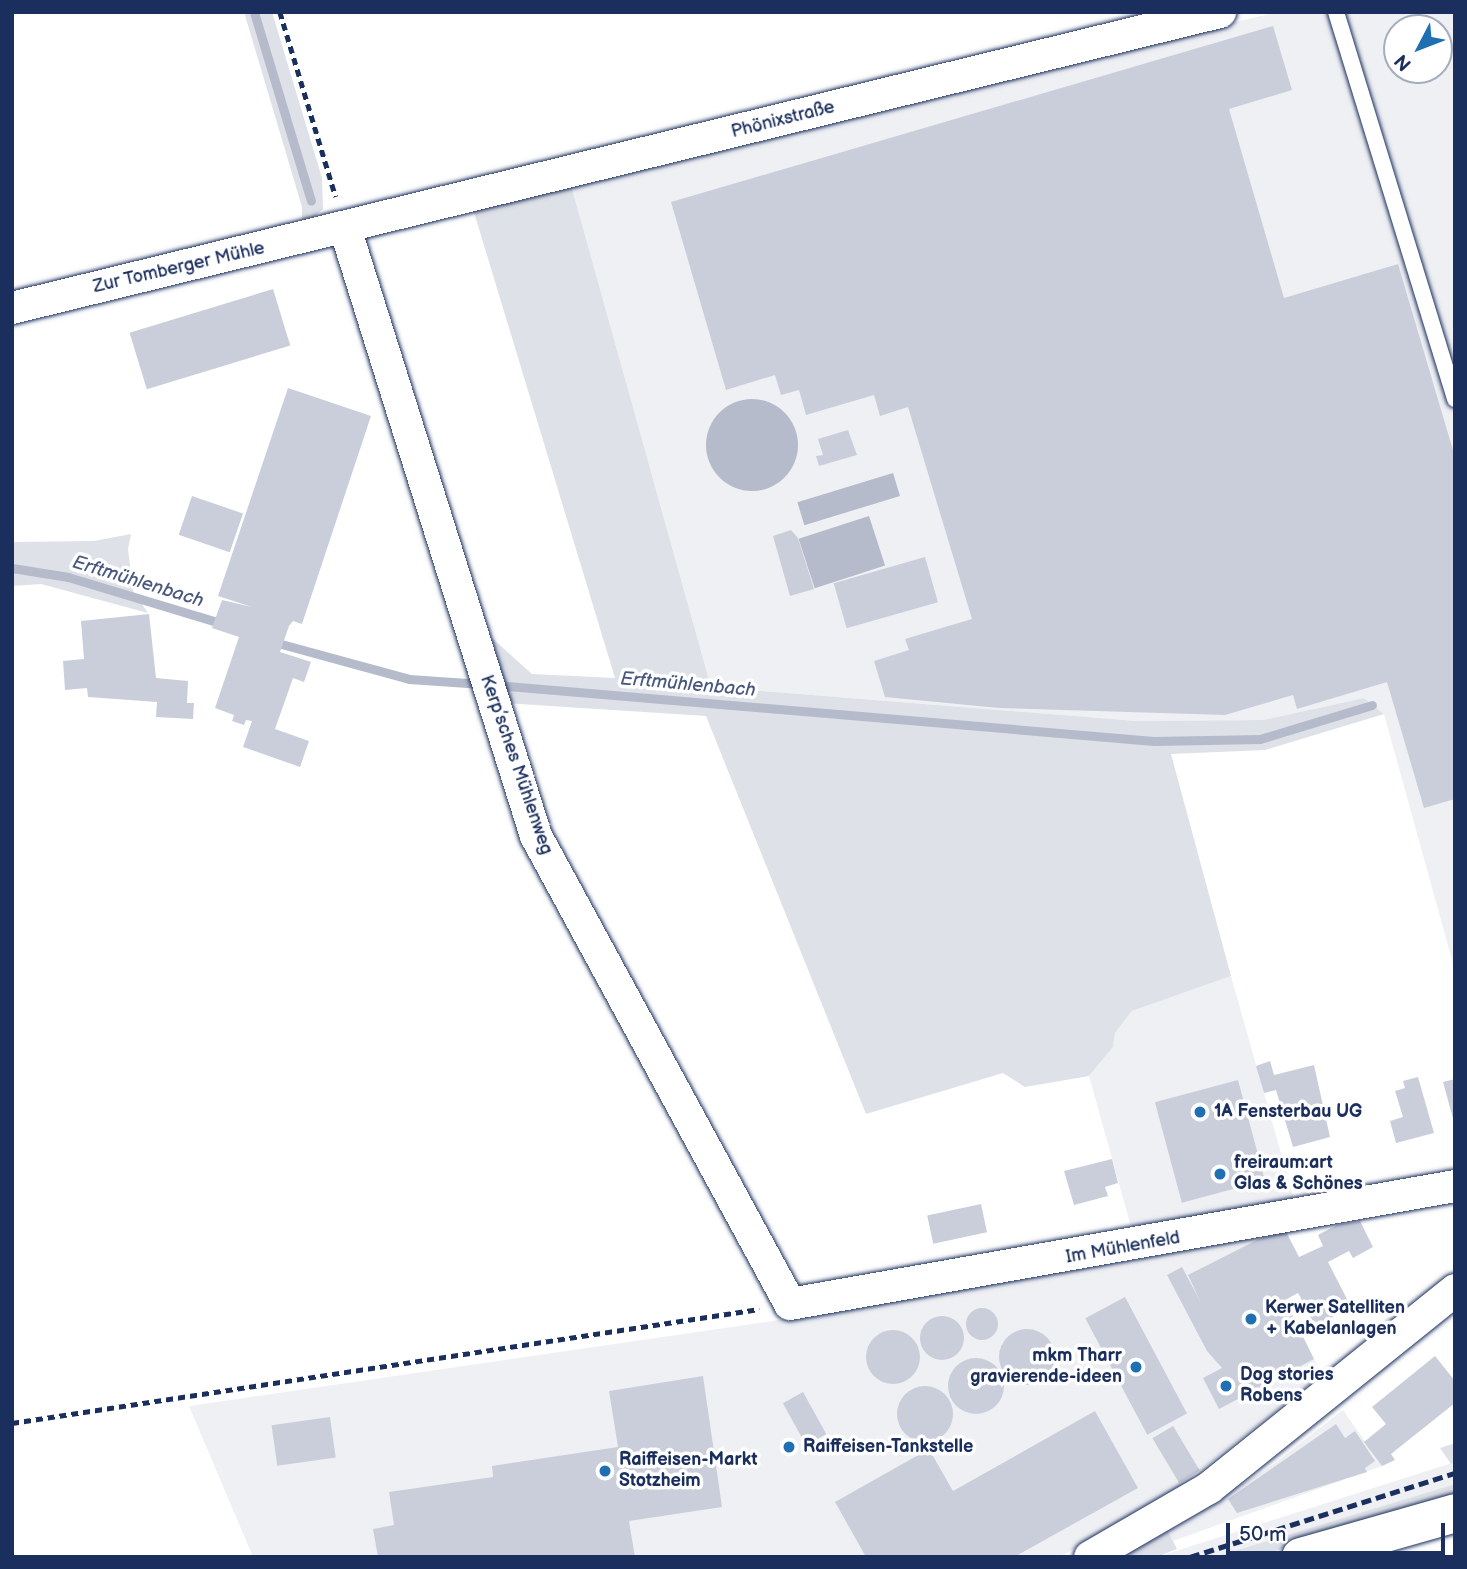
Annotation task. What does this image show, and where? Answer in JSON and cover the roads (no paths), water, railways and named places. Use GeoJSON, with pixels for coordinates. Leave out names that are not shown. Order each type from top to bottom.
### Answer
{"type":"FeatureCollection","features":[{"type":"Feature","properties":{"kind":"street","name":"Phönixstraße"},"geometry":{"type":"LineString","coordinates":[[345,228],[1220,12]]}},
{"type":"Feature","properties":{"kind":"street","name":"Zur Tomberger Mühle"},"geometry":{"type":"LineString","coordinates":[[12,308],[345,228]]}},
{"type":"Feature","properties":{"kind":"street","name":"Kerp’sches Mühlenweg"},"geometry":{"type":"LineString","coordinates":[[345,228],[536,836],[554,874],[790,1304]]}},
{"type":"Feature","properties":{"kind":"street","name":"Im Mühlenfeld"},"geometry":{"type":"LineString","coordinates":[[790,1304],[927,1283],[1455,1186]]}},
{"type":"Feature","properties":{"kind":"street"},"geometry":{"type":"LineString","coordinates":[[1090,1557],[1209,1488],[1455,1290]]}},
{"type":"Feature","properties":{"kind":"street"},"geometry":{"type":"LineString","coordinates":[[1301,1557],[1455,1513]]}},
{"type":"Feature","properties":{"kind":"lane"},"geometry":{"type":"LineString","coordinates":[[1336,12],[1455,399]]}},
{"type":"Feature","properties":{"kind":"water"},"geometry":{"type":"Polygon","coordinates":[[[752,399],[770,403],[784,413],[794,427],[798,445],[794,463],[784,477],[770,487],[752,491],[734,487],[720,477],[710,463],[706,445],[710,427],[720,413],[734,403],[752,399]]]}},
{"type":"Feature","properties":{"kind":"water"},"geometry":{"type":"Polygon","coordinates":[[[893,473],[900,496],[804,525],[797,502],[893,473]]]}},
{"type":"Feature","properties":{"kind":"water"},"geometry":{"type":"Polygon","coordinates":[[[869,516],[885,565],[815,588],[799,539],[869,516]]]}},
{"type":"Feature","properties":{"kind":"waterway"},"geometry":{"type":"LineString","coordinates":[[254,12],[311,201]]}},
{"type":"Feature","properties":{"kind":"waterway","name":"Erftmühlenbach"},"geometry":{"type":"LineString","coordinates":[[12,568],[68,577],[224,624]]}},
{"type":"Feature","properties":{"kind":"waterway","name":"Erftmühlenbach"},"geometry":{"type":"LineString","coordinates":[[274,642],[409,679],[482,684]]}},
{"type":"Feature","properties":{"kind":"waterway","name":"Erftmühlenbach"},"geometry":{"type":"LineString","coordinates":[[496,685],[1154,741],[1260,739],[1372,705]]}},
{"type":"Feature","properties":{"kind":"railway"},"geometry":{"type":"LineString","coordinates":[[1190,1557],[1455,1473]]}},
{"type":"Feature","properties":{"kind":"place","name":"1A Fensterbau UG"},"geometry":{"type":"Point","coordinates":[1200,1112]}},
{"type":"Feature","properties":{"kind":"place","name":"freiraum:art Glas & Schönes"},"geometry":{"type":"Point","coordinates":[1220,1174]}},
{"type":"Feature","properties":{"kind":"place","name":"Kerwer Satelliten + Kabelanlagen"},"geometry":{"type":"Point","coordinates":[1251,1319]}},
{"type":"Feature","properties":{"kind":"place","name":"mkm Tharr gravierende-ideen"},"geometry":{"type":"Point","coordinates":[1136,1367]}},
{"type":"Feature","properties":{"kind":"place","name":"Dog stories Robens"},"geometry":{"type":"Point","coordinates":[1226,1386]}},
{"type":"Feature","properties":{"kind":"place","name":"Raiffeisen-Tankstelle"},"geometry":{"type":"Point","coordinates":[789,1447]}},
{"type":"Feature","properties":{"kind":"place","name":"Raiffeisen-Markt Stotzheim"},"geometry":{"type":"Point","coordinates":[605,1471]}}]}
